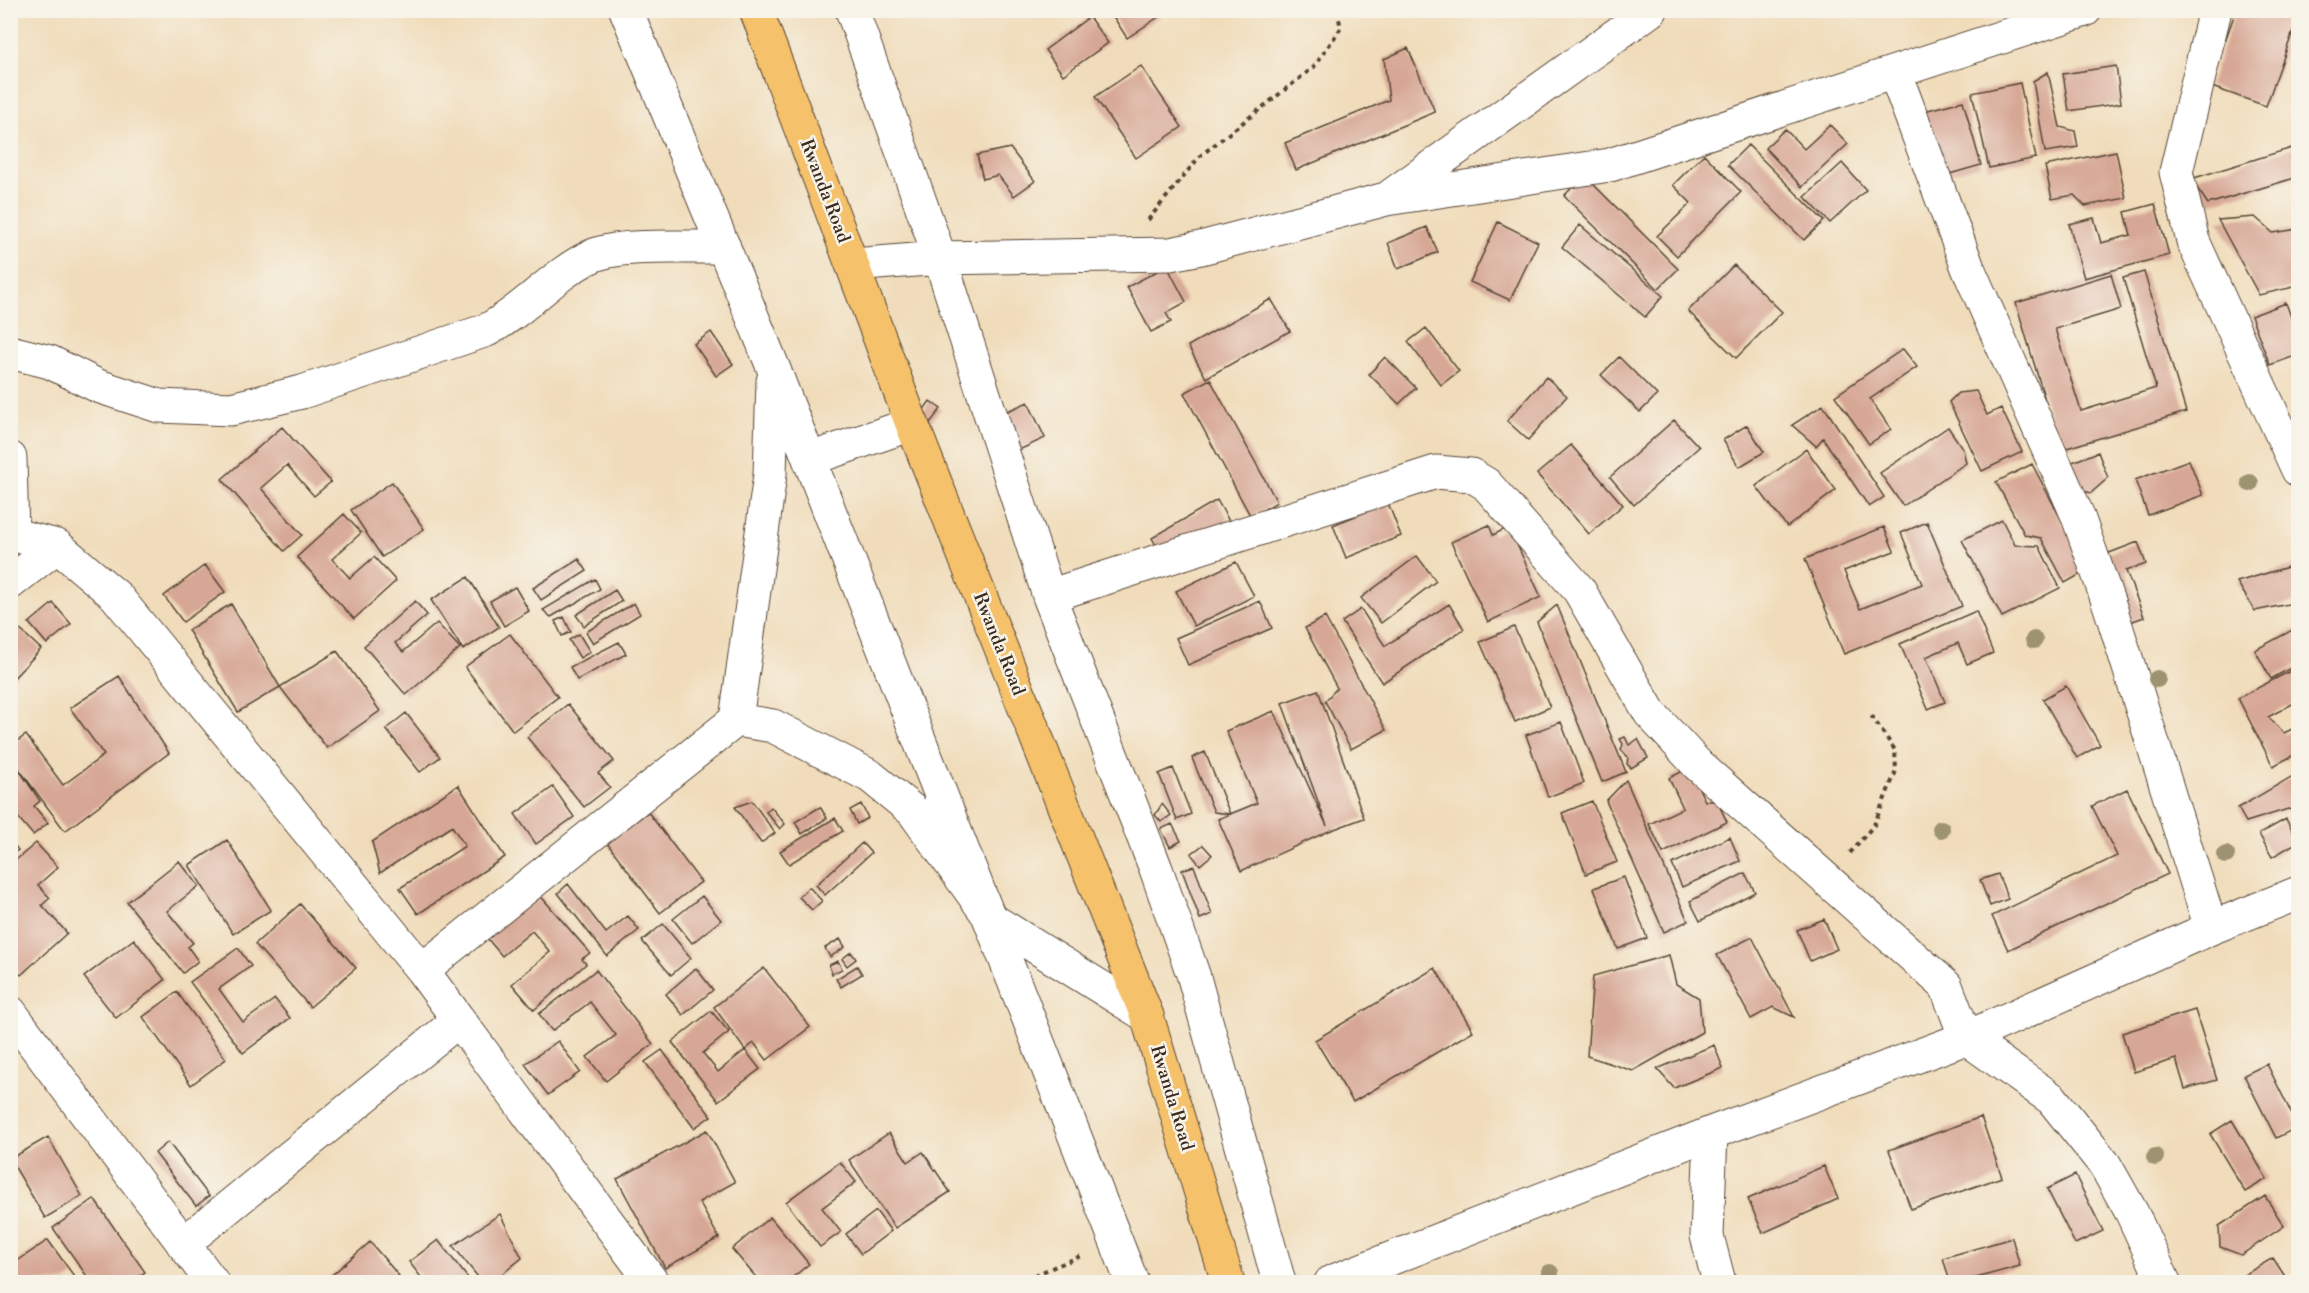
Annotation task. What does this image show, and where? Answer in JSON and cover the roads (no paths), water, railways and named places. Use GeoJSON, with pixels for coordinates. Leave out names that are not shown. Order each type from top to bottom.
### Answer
{"type":"FeatureCollection","features":[{"type":"Feature","properties":{"kind":"highway","name":"Rwanda Road"},"geometry":{"type":"LineString","coordinates":[[756,10],[912,424],[1147,1016],[1228,1282]]}},
{"type":"Feature","properties":{"kind":"street"},"geometry":{"type":"LineString","coordinates":[[626,10],[774,367],[1132,1282]]}},
{"type":"Feature","properties":{"kind":"street"},"geometry":{"type":"LineString","coordinates":[[852,10],[940,258],[1049,596],[1156,869],[1193,974],[1279,1282]]}},
{"type":"Feature","properties":{"kind":"street"},"geometry":{"type":"LineString","coordinates":[[1386,199],[1650,10]]}},
{"type":"Feature","properties":{"kind":"street"},"geometry":{"type":"LineString","coordinates":[[853,265],[940,258],[1170,254],[1201,248],[1386,199],[1610,165],[2085,10]]}},
{"type":"Feature","properties":{"kind":"street"},"geometry":{"type":"LineString","coordinates":[[2215,10],[2176,172],[2193,241],[2298,470]]}},
{"type":"Feature","properties":{"kind":"street"},"geometry":{"type":"LineString","coordinates":[[1895,73],[1968,268],[2077,514],[2110,607],[2211,928]]}},
{"type":"Feature","properties":{"kind":"street"},"geometry":{"type":"LineString","coordinates":[[10,352],[50,362],[98,386],[159,406],[231,409],[302,392],[487,330],[507,319],[564,273],[594,255],[620,250],[724,247]]}},
{"type":"Feature","properties":{"kind":"street"},"geometry":{"type":"LineString","coordinates":[[422,970],[736,720],[770,475],[774,367]]}},
{"type":"Feature","properties":{"kind":"street"},"geometry":{"type":"LineString","coordinates":[[810,459],[912,424]]}},
{"type":"Feature","properties":{"kind":"street"},"geometry":{"type":"LineString","coordinates":[[10,458],[11,535],[57,546],[116,596],[422,970],[652,1282]]}},
{"type":"Feature","properties":{"kind":"street"},"geometry":{"type":"LineString","coordinates":[[1049,596],[1437,472],[1471,475],[1486,484],[1579,590],[1650,713],[1663,729],[1698,765],[1946,986],[1965,1038],[2052,1099],[2105,1165],[2132,1213],[2164,1282]]}},
{"type":"Feature","properties":{"kind":"street"},"geometry":{"type":"LineString","coordinates":[[10,583],[57,546]]}},
{"type":"Feature","properties":{"kind":"street"},"geometry":{"type":"LineString","coordinates":[[736,720],[773,726],[870,776],[913,811],[991,919],[1147,1016]]}},
{"type":"Feature","properties":{"kind":"street"},"geometry":{"type":"LineString","coordinates":[[1331,1282],[1710,1133],[1965,1038],[2211,928],[2298,892]]}},
{"type":"Feature","properties":{"kind":"street"},"geometry":{"type":"LineString","coordinates":[[10,1012],[212,1282]]}},
{"type":"Feature","properties":{"kind":"street"},"geometry":{"type":"LineString","coordinates":[[183,1244],[459,1020]]}},
{"type":"Feature","properties":{"kind":"street"},"geometry":{"type":"LineString","coordinates":[[1710,1133],[1707,1236],[1719,1282]]}}]}
